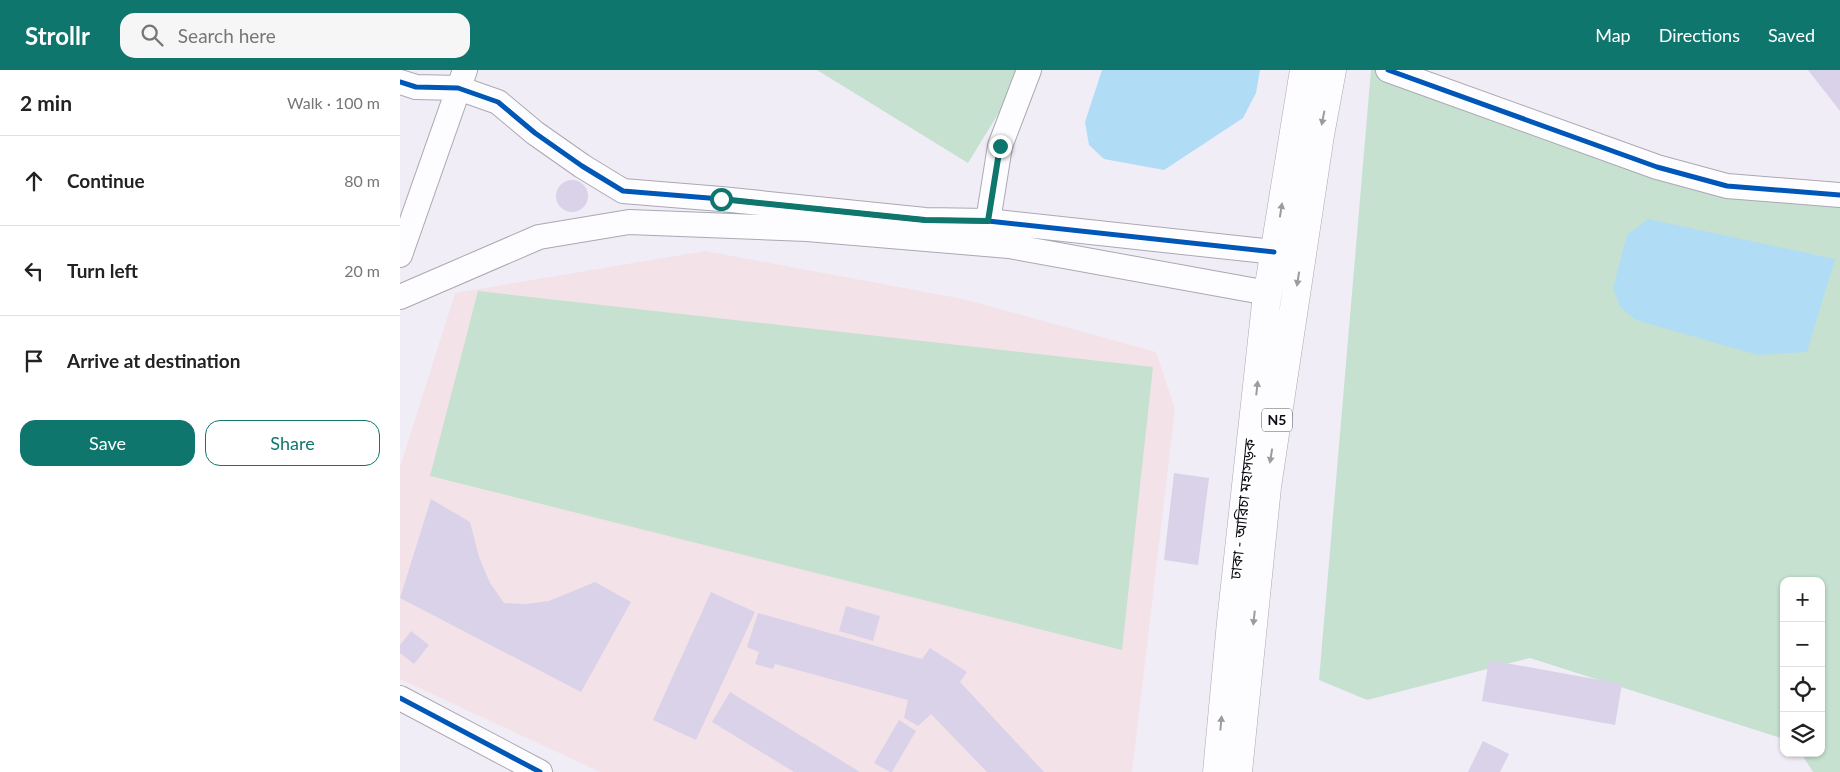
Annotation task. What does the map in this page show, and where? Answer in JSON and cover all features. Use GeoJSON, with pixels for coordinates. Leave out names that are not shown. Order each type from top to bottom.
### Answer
{"type":"FeatureCollection","features":[{"type":"Feature","properties":{"kind":"highway","name":"ঢাকা - আরিচা মহাসড়ক"},"geometry":{"type":"LineString","coordinates":[[1216,772],[1268,292],[1304,70]]}},
{"type":"Feature","properties":{"kind":"highway","name":"N5"},"geometry":{"type":"LineString","coordinates":[[1238,772],[1267,487],[1320,135],[1332,70]]}},
{"type":"Feature","properties":{"kind":"street"},"geometry":{"type":"LineString","coordinates":[[988,221],[1000,146],[1030,70]]}},
{"type":"Feature","properties":{"kind":"street"},"geometry":{"type":"LineString","coordinates":[[1388,70],[1657,167],[1727,186],[1840,195]]}},
{"type":"Feature","properties":{"kind":"street"},"geometry":{"type":"LineString","coordinates":[[400,255],[461,79]]}},
{"type":"Feature","properties":{"kind":"street"},"geometry":{"type":"LineString","coordinates":[[400,82],[416,87],[461,79],[498,102],[535,133],[582,166],[623,191],[925,220],[988,221],[1274,252]]}},
{"type":"Feature","properties":{"kind":"street"},"geometry":{"type":"LineString","coordinates":[[400,297],[538,237],[629,222],[807,229],[1010,246],[1268,292]]}},
{"type":"Feature","properties":{"kind":"street"},"geometry":{"type":"LineString","coordinates":[[400,698],[540,772]]}},
{"type":"Feature","properties":{"kind":"shaded area"},"geometry":{"type":"Polygon","coordinates":[[[705,251],[963,299],[1156,352],[1175,409],[1132,772],[600,772],[400,679],[400,467],[455,293],[705,251]]]}},
{"type":"Feature","properties":{"kind":"green space"},"geometry":{"type":"Polygon","coordinates":[[[817,70],[1025,70],[968,163],[817,70]]]}},
{"type":"Feature","properties":{"kind":"green space"},"geometry":{"type":"Polygon","coordinates":[[[1371,70],[1404,70],[1727,186],[1840,190],[1840,772],[1813,772],[1804,757],[1825,757],[1825,577],[1780,577],[1780,738],[1530,658],[1367,700],[1319,680],[1371,70]]]}},
{"type":"Feature","properties":{"kind":"green space"},"geometry":{"type":"Polygon","coordinates":[[[478,291],[1153,367],[1122,650],[430,476],[478,291]]]}},
{"type":"Feature","properties":{"kind":"water"},"geometry":{"type":"Polygon","coordinates":[[[1102,70],[1260,70],[1256,93],[1243,118],[1164,170],[1104,159],[1089,145],[1085,122],[1102,70]]]}},
{"type":"Feature","properties":{"kind":"water"},"geometry":{"type":"Polygon","coordinates":[[[1648,219],[1835,259],[1807,352],[1758,355],[1636,320],[1620,307],[1613,288],[1627,235],[1648,219]]]}},
{"type":"Feature","properties":{"kind":"building"},"geometry":{"type":"Polygon","coordinates":[[[1808,70],[1840,70],[1840,111],[1808,70]]]}},
{"type":"Feature","properties":{"kind":"building"},"geometry":{"type":"Polygon","coordinates":[[[572,180],[583,185],[588,196],[583,207],[572,212],[561,207],[556,196],[561,185],[572,180]]]}},
{"type":"Feature","properties":{"kind":"building"},"geometry":{"type":"Polygon","coordinates":[[[1174,473],[1209,478],[1198,565],[1164,560],[1174,473]]]}},
{"type":"Feature","properties":{"kind":"building"},"geometry":{"type":"Polygon","coordinates":[[[431,499],[470,522],[479,557],[490,583],[504,603],[526,604],[549,601],[595,582],[631,602],[581,692],[400,598],[431,499]]]}},
{"type":"Feature","properties":{"kind":"building"},"geometry":{"type":"Polygon","coordinates":[[[711,592],[755,612],[696,740],[653,720],[711,592]]]}},
{"type":"Feature","properties":{"kind":"building"},"geometry":{"type":"Polygon","coordinates":[[[846,606],[880,616],[873,641],[839,631],[846,606]]]}},
{"type":"Feature","properties":{"kind":"building"},"geometry":{"type":"Polygon","coordinates":[[[758,613],[922,659],[930,648],[967,672],[960,682],[1044,772],[987,772],[931,714],[918,726],[904,718],[908,700],[775,664],[773,669],[755,664],[759,652],[747,647],[758,613]]]}},
{"type":"Feature","properties":{"kind":"building"},"geometry":{"type":"Polygon","coordinates":[[[411,631],[429,645],[414,664],[400,653],[400,645],[411,631]]]}},
{"type":"Feature","properties":{"kind":"building"},"geometry":{"type":"Polygon","coordinates":[[[1489,660],[1622,684],[1615,725],[1482,701],[1489,660]]]}},
{"type":"Feature","properties":{"kind":"building"},"geometry":{"type":"Polygon","coordinates":[[[730,692],[860,772],[794,772],[712,722],[730,692]]]}},
{"type":"Feature","properties":{"kind":"building"},"geometry":{"type":"Polygon","coordinates":[[[899,720],[916,731],[892,772],[890,772],[874,763],[899,720]]]}},
{"type":"Feature","properties":{"kind":"building"},"geometry":{"type":"Polygon","coordinates":[[[1483,741],[1509,754],[1500,772],[1468,772],[1483,741]]]}},
{"type":"Feature","properties":{"kind":"cycle path"},"geometry":{"type":"LineString","coordinates":[[1388,70],[1657,167],[1727,186],[1840,195]]}},
{"type":"Feature","properties":{"kind":"cycle path"},"geometry":{"type":"LineString","coordinates":[[400,82],[416,87],[458,88],[498,102],[535,133],[582,166],[623,191],[925,220],[988,221],[1274,252]]}},
{"type":"Feature","properties":{"kind":"cycle path"},"geometry":{"type":"LineString","coordinates":[[400,698],[540,772]]}},
{"type":"Feature","properties":{"kind":"route"},"geometry":{"type":"LineString","coordinates":[[721,199],[925,220],[988,221],[1000,146]]}}]}
